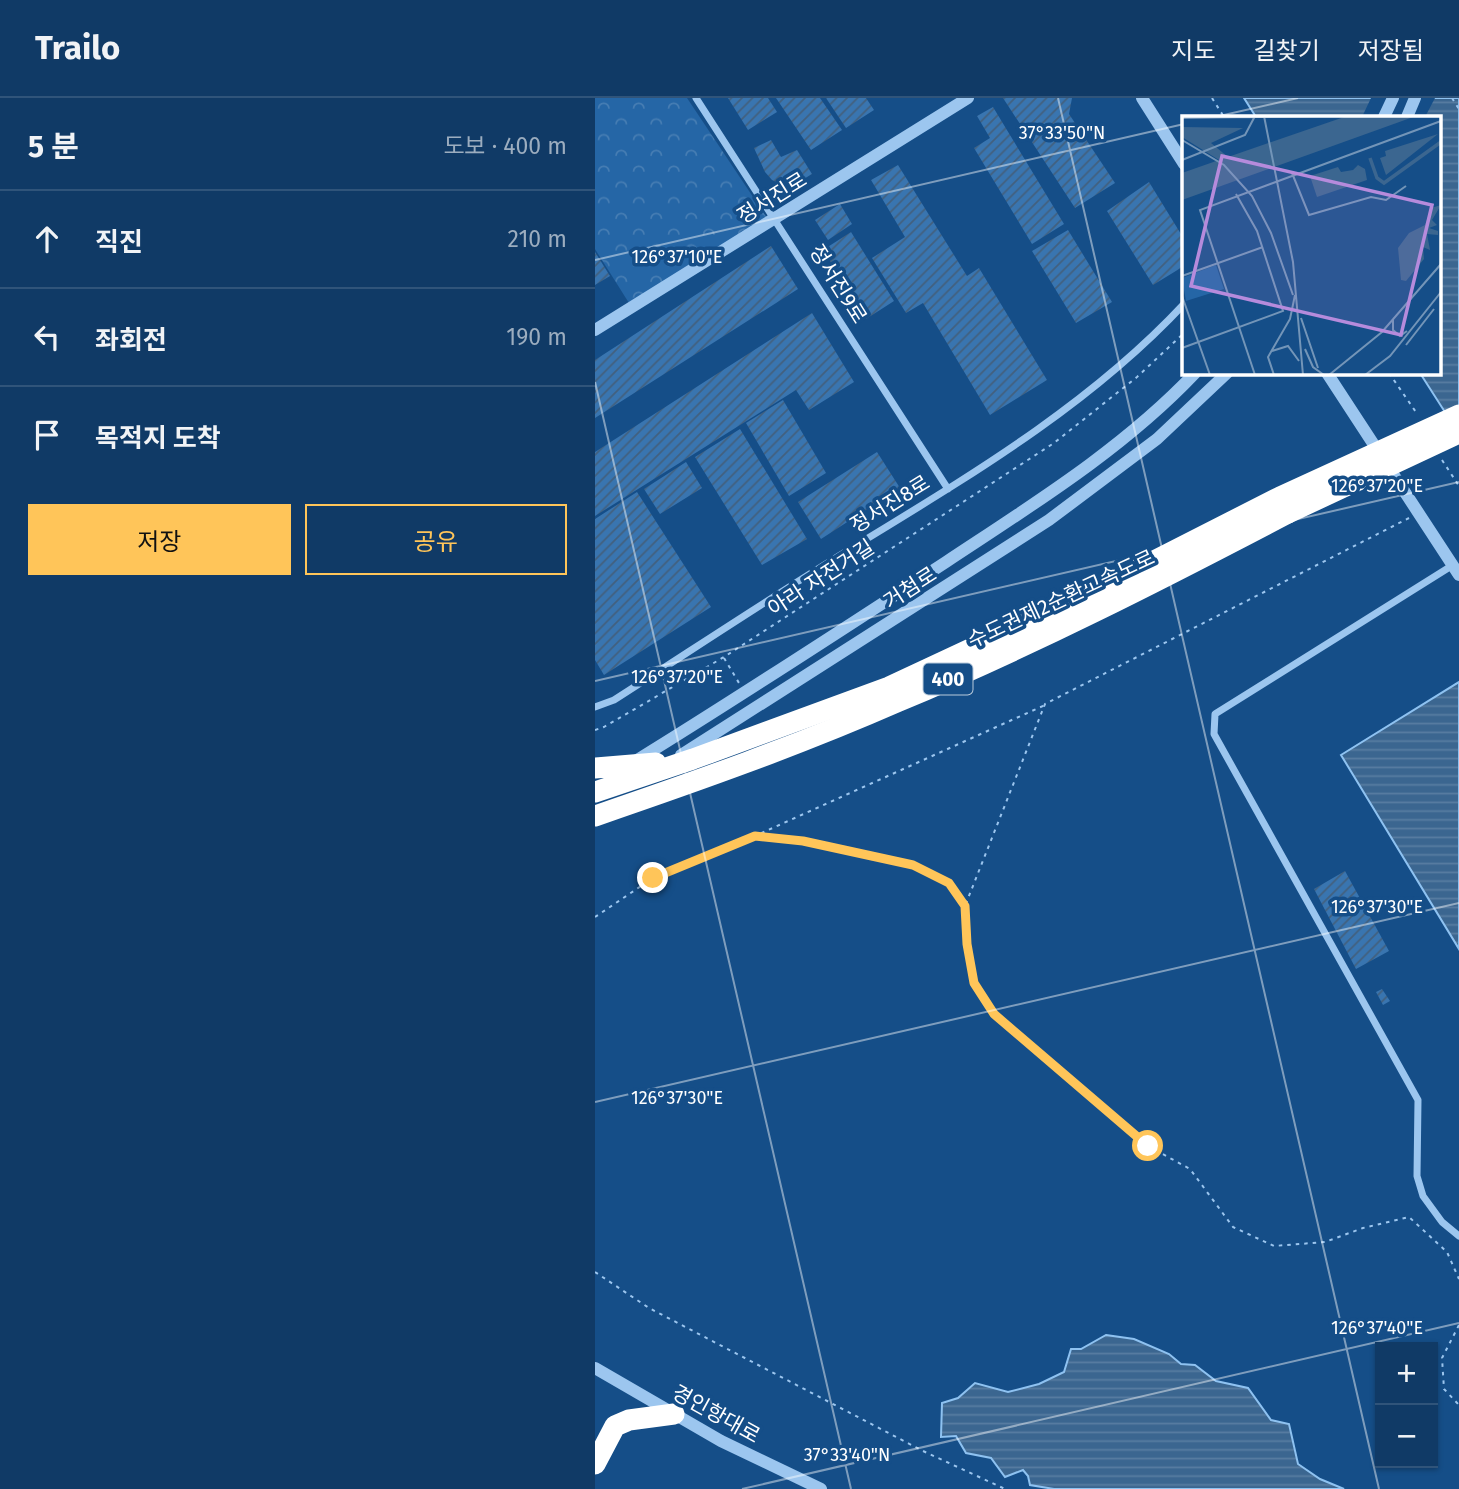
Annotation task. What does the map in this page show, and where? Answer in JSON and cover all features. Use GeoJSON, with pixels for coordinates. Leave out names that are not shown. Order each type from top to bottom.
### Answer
{"type":"FeatureCollection","features":[{"type":"Feature","properties":{"kind":"highway","name":"수도권제2순환고속도로"},"geometry":{"type":"LineString","coordinates":[[595,792],[889,687],[1097,590],[1280,497],[1459,415]]}},
{"type":"Feature","properties":{"kind":"highway","name":"수도권제2순환고속도로"},"geometry":{"type":"LineString","coordinates":[[595,816],[699,780],[897,703],[1105,608],[1288,513],[1459,433]]}},
{"type":"Feature","properties":{"kind":"highway"},"geometry":{"type":"LineString","coordinates":[[595,768],[693,759]]}},
{"type":"Feature","properties":{"kind":"highway"},"geometry":{"type":"LineString","coordinates":[[595,1464],[615,1426],[629,1420],[674,1414]]}},
{"type":"Feature","properties":{"kind":"street","name":"정서진9로"},"geometry":{"type":"LineString","coordinates":[[696,98],[948,489]]}},
{"type":"Feature","properties":{"kind":"street","name":"정서진로"},"geometry":{"type":"LineString","coordinates":[[595,331],[968,98]]}},
{"type":"Feature","properties":{"kind":"street"},"geometry":{"type":"LineString","coordinates":[[1142,98],[1182,161]]}},
{"type":"Feature","properties":{"kind":"street"},"geometry":{"type":"LineString","coordinates":[[1384,116],[1393,98]]}},
{"type":"Feature","properties":{"kind":"street"},"geometry":{"type":"LineString","coordinates":[[1407,116],[1415,98]]}},
{"type":"Feature","properties":{"kind":"street","name":"정서진8로"},"geometry":{"type":"LineString","coordinates":[[595,707],[614,700],[1038,429],[1102,382],[1182,306]]}},
{"type":"Feature","properties":{"kind":"street","name":"거첨로"},"geometry":{"type":"LineString","coordinates":[[595,786],[745,693],[1036,502],[1103,454],[1194,374]]}},
{"type":"Feature","properties":{"kind":"street","name":"거첨로"},"geometry":{"type":"LineString","coordinates":[[595,810],[1049,520],[1157,439],[1226,374]]}},
{"type":"Feature","properties":{"kind":"street"},"geometry":{"type":"LineString","coordinates":[[1328,374],[1456,570],[1223,708],[1215,714],[1214,734],[1418,1100],[1417,1176],[1423,1196],[1442,1222],[1459,1236]]}},
{"type":"Feature","properties":{"kind":"street","name":"경인항대로"},"geometry":{"type":"LineString","coordinates":[[595,1368],[722,1441],[821,1489]]}},
{"type":"Feature","properties":{"kind":"path"},"geometry":{"type":"LineString","coordinates":[[1212,98],[1223,116]]}},
{"type":"Feature","properties":{"kind":"path"},"geometry":{"type":"LineString","coordinates":[[1452,98],[1459,109]]}},
{"type":"Feature","properties":{"kind":"path","name":"아라 자전거길"},"geometry":{"type":"LineString","coordinates":[[595,730],[724,657],[1054,443],[1137,377],[1182,335]]}},
{"type":"Feature","properties":{"kind":"path"},"geometry":{"type":"LineString","coordinates":[[595,917],[653,878],[755,836],[1045,704],[1419,513]]}},
{"type":"Feature","properties":{"kind":"path"},"geometry":{"type":"LineString","coordinates":[[830,561],[842,581]]}},
{"type":"Feature","properties":{"kind":"path"},"geometry":{"type":"LineString","coordinates":[[724,657],[745,693]]}},
{"type":"Feature","properties":{"kind":"path"},"geometry":{"type":"LineString","coordinates":[[1045,704],[965,906],[967,944],[974,983],[994,1014],[1148,1146],[1190,1169],[1233,1227],[1274,1246],[1325,1242],[1363,1228],[1409,1217],[1447,1252],[1459,1279]]}},
{"type":"Feature","properties":{"kind":"path"},"geometry":{"type":"LineString","coordinates":[[755,836],[803,841],[913,865],[949,883],[965,906]]}},
{"type":"Feature","properties":{"kind":"path"},"geometry":{"type":"LineString","coordinates":[[595,1272],[661,1315],[923,1451],[1005,1489]]}},
{"type":"Feature","properties":{"kind":"path"},"geometry":{"type":"LineString","coordinates":[[1459,1325],[1442,1358],[1444,1389],[1459,1405]]}},
{"type":"Feature","properties":{"kind":"green space"},"geometry":{"type":"Polygon","coordinates":[[[595,98],[687,98],[767,218],[629,303],[595,249],[595,98]]]}},
{"type":"Feature","properties":{"kind":"shaded area"},"geometry":{"type":"Polygon","coordinates":[[[1244,98],[1459,98],[1459,434],[1421,374],[1441,374],[1441,116],[1255,116],[1244,98]]]}},
{"type":"Feature","properties":{"kind":"shaded area"},"geometry":{"type":"Polygon","coordinates":[[[1459,682],[1459,949],[1341,755],[1459,682]]]}},
{"type":"Feature","properties":{"kind":"shaded area"},"geometry":{"type":"Polygon","coordinates":[[[1106,1335],[1134,1339],[1169,1354],[1181,1364],[1195,1365],[1216,1381],[1248,1388],[1271,1420],[1289,1424],[1298,1464],[1320,1479],[1344,1489],[1054,1489],[1030,1485],[1023,1470],[1005,1477],[991,1458],[966,1453],[956,1436],[941,1437],[942,1403],[958,1398],[975,1383],[1008,1392],[1039,1384],[1064,1372],[1071,1349],[1081,1349],[1106,1335]]]}},
{"type":"Feature","properties":{"kind":"pier"},"geometry":{"type":"Polygon","coordinates":[[[1371,98],[1435,98],[1426,116],[1362,116],[1371,98]]]}},
{"type":"Feature","properties":{"kind":"building"},"geometry":{"type":"Polygon","coordinates":[[[728,98],[768,98],[777,112],[748,130],[728,98]]]}},
{"type":"Feature","properties":{"kind":"building"},"geometry":{"type":"Polygon","coordinates":[[[776,98],[820,98],[842,130],[811,150],[776,98]]]}},
{"type":"Feature","properties":{"kind":"building"},"geometry":{"type":"Polygon","coordinates":[[[826,98],[866,98],[874,110],[846,128],[826,98]]]}},
{"type":"Feature","properties":{"kind":"building"},"geometry":{"type":"Polygon","coordinates":[[[1003,98],[1072,98],[1069,114],[1115,183],[1075,208],[1003,98]]]}},
{"type":"Feature","properties":{"kind":"building"},"geometry":{"type":"Polygon","coordinates":[[[993,107],[1064,224],[1032,244],[974,148],[990,138],[977,116],[993,107]]]}},
{"type":"Feature","properties":{"kind":"building"},"geometry":{"type":"Polygon","coordinates":[[[771,140],[781,157],[797,150],[812,174],[797,183],[782,185],[772,180],[765,172],[754,148],[771,140]]]}},
{"type":"Feature","properties":{"kind":"building"},"geometry":{"type":"Polygon","coordinates":[[[898,165],[967,276],[979,268],[1047,380],[990,415],[923,303],[906,313],[872,258],[905,237],[871,180],[898,165]]]}},
{"type":"Feature","properties":{"kind":"building"},"geometry":{"type":"Polygon","coordinates":[[[1149,182],[1182,236],[1182,267],[1153,285],[1107,211],[1149,182]]]}},
{"type":"Feature","properties":{"kind":"building"},"geometry":{"type":"Polygon","coordinates":[[[840,204],[852,224],[828,240],[815,220],[840,204]]]}},
{"type":"Feature","properties":{"kind":"building"},"geometry":{"type":"Polygon","coordinates":[[[1068,230],[1112,302],[1076,323],[1032,251],[1068,230]]]}},
{"type":"Feature","properties":{"kind":"building"},"geometry":{"type":"Polygon","coordinates":[[[851,232],[894,301],[866,319],[823,250],[851,232]]]}},
{"type":"Feature","properties":{"kind":"building"},"geometry":{"type":"Polygon","coordinates":[[[771,246],[798,289],[595,418],[595,360],[771,246]]]}},
{"type":"Feature","properties":{"kind":"building"},"geometry":{"type":"Polygon","coordinates":[[[595,252],[610,276],[595,285],[595,252]]]}},
{"type":"Feature","properties":{"kind":"building"},"geometry":{"type":"Polygon","coordinates":[[[812,313],[854,382],[809,410],[796,390],[595,516],[595,452],[812,313]]]}},
{"type":"Feature","properties":{"kind":"building"},"geometry":{"type":"Polygon","coordinates":[[[783,400],[826,473],[789,496],[746,423],[783,400]]]}},
{"type":"Feature","properties":{"kind":"building"},"geometry":{"type":"Polygon","coordinates":[[[740,429],[807,539],[762,565],[695,457],[740,429]]]}},
{"type":"Feature","properties":{"kind":"building"},"geometry":{"type":"Polygon","coordinates":[[[877,452],[900,488],[821,539],[798,502],[877,452]]]}},
{"type":"Feature","properties":{"kind":"building"},"geometry":{"type":"Polygon","coordinates":[[[686,462],[702,488],[660,514],[644,489],[686,462]]]}},
{"type":"Feature","properties":{"kind":"building"},"geometry":{"type":"Polygon","coordinates":[[[637,492],[711,607],[604,675],[595,660],[595,519],[637,492]]]}},
{"type":"Feature","properties":{"kind":"building"},"geometry":{"type":"Polygon","coordinates":[[[1345,871],[1389,951],[1356,969],[1314,889],[1345,871]]]}},
{"type":"Feature","properties":{"kind":"building"},"geometry":{"type":"Polygon","coordinates":[[[1382,989],[1390,1001],[1383,1005],[1376,992],[1382,989]]]}},
{"type":"Feature","properties":{"kind":"route"},"geometry":{"type":"LineString","coordinates":[[653,878],[755,836],[803,841],[913,865],[949,883],[965,906],[967,944],[974,983],[994,1014],[1148,1146]]}}]}
